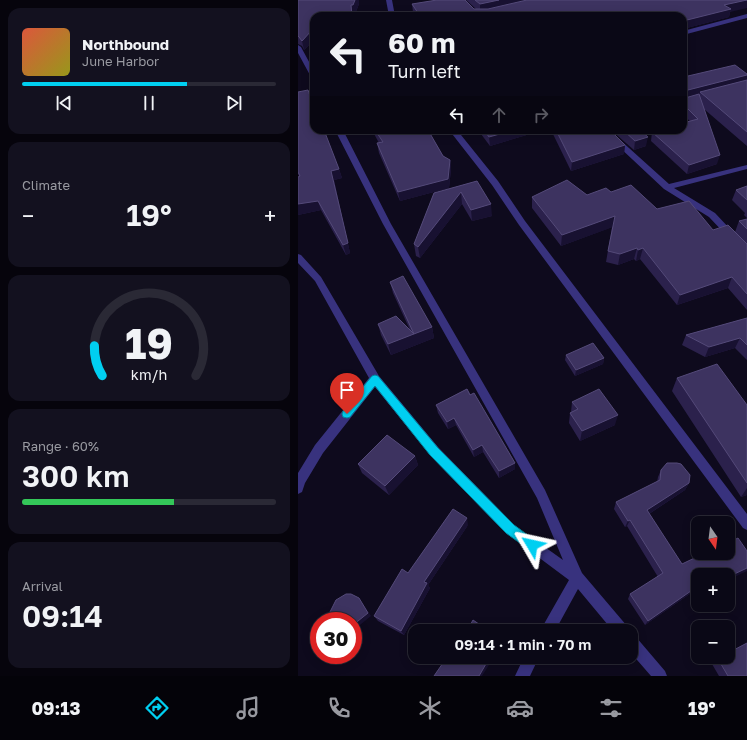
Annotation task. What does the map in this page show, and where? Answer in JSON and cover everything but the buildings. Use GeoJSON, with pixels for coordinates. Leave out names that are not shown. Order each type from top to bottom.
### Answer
{"type":"FeatureCollection","features":[{"type":"Feature","properties":{"kind":"street"},"geometry":{"type":"LineString","coordinates":[[389,0],[391,12]]}},
{"type":"Feature","properties":{"kind":"street"},"geometry":{"type":"LineString","coordinates":[[687,32],[747,16]]}},
{"type":"Feature","properties":{"kind":"street"},"geometry":{"type":"LineString","coordinates":[[298,47],[310,70]]}},
{"type":"Feature","properties":{"kind":"street"},"geometry":{"type":"LineString","coordinates":[[341,134],[387,224],[541,494],[577,578]]}},
{"type":"Feature","properties":{"kind":"street"},"geometry":{"type":"LineString","coordinates":[[456,134],[495,183],[522,222],[747,524]]}},
{"type":"Feature","properties":{"kind":"street"},"geometry":{"type":"LineString","coordinates":[[609,134],[667,187],[712,215],[747,252]]}},
{"type":"Feature","properties":{"kind":"street"},"geometry":{"type":"LineString","coordinates":[[667,187],[747,167]]}},
{"type":"Feature","properties":{"kind":"street"},"geometry":{"type":"LineString","coordinates":[[298,257],[318,279],[375,379],[434,451],[510,529],[577,578],[616,624]]}},
{"type":"Feature","properties":{"kind":"street"},"geometry":{"type":"LineString","coordinates":[[298,488],[299,482],[319,449],[375,379]]}},
{"type":"Feature","properties":{"kind":"street"},"geometry":{"type":"LineString","coordinates":[[551,624],[577,578]]}},
{"type":"Feature","properties":{"kind":"street"},"geometry":{"type":"LineString","coordinates":[[638,650],[660,676]]}},
{"type":"Feature","properties":{"kind":"street"},"geometry":{"type":"LineString","coordinates":[[522,676],[528,664]]}},
{"type":"Feature","properties":{"kind":"route"},"geometry":{"type":"LineString","coordinates":[[347,414],[375,379],[434,451],[510,529],[532,545]]}}]}
